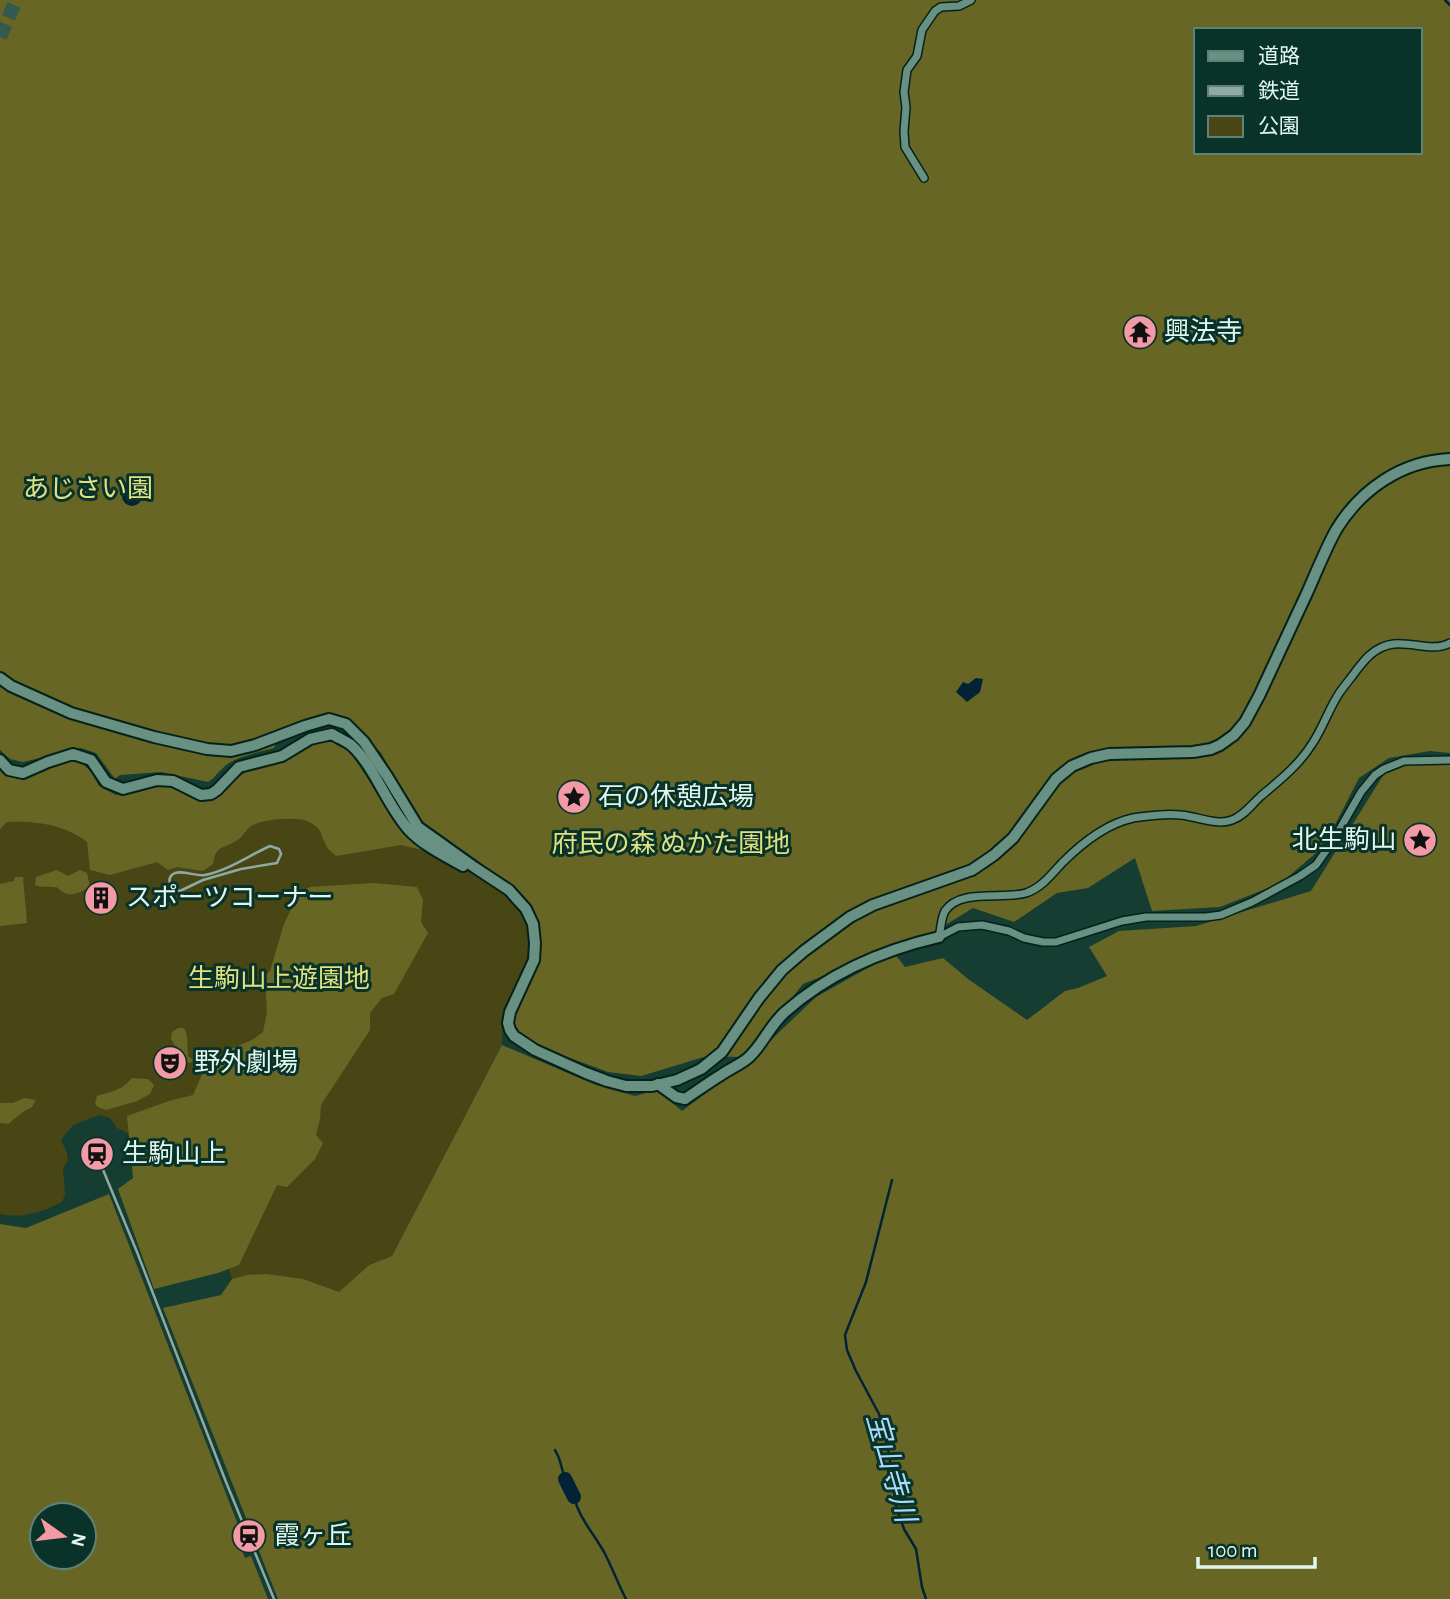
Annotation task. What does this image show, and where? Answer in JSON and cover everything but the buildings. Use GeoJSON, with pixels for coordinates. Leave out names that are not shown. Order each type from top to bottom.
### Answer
{"type":"FeatureCollection","features":[{"type":"Feature","properties":{"kind":"street"},"geometry":{"type":"LineString","coordinates":[[924,178],[905,147],[904,92],[907,70],[917,56],[922,30],[934,11],[941,7],[959,6],[971,0]]}},
{"type":"Feature","properties":{"kind":"street"},"geometry":{"type":"LineString","coordinates":[[0,678],[11,686],[71,713],[207,749],[231,751],[329,719],[346,724],[364,742],[418,827],[509,890],[526,909],[533,924],[534,960],[508,1018],[514,1036],[535,1049],[607,1081],[626,1086],[658,1084],[677,1080],[701,1069],[722,1052],[782,970],[850,917],[873,905],[972,870],[995,855],[1013,838],[1056,779],[1072,766],[1108,754],[1193,752],[1211,749],[1234,735],[1245,722],[1259,696],[1336,531],[1356,502],[1379,482],[1402,470],[1450,459]]}},
{"type":"Feature","properties":{"kind":"street"},"geometry":{"type":"LineString","coordinates":[[939,937],[944,914],[959,900],[1025,893],[1042,885],[1086,841],[1123,821],[1158,814],[1180,814],[1214,821],[1230,821],[1241,815],[1303,757],[1340,691],[1369,655],[1380,646],[1389,644],[1434,646],[1450,643]]}},
{"type":"Feature","properties":{"kind":"street"},"geometry":{"type":"LineString","coordinates":[[0,760],[9,770],[23,773],[73,754],[91,760],[106,782],[123,789],[165,780],[201,794],[211,794],[239,767],[282,756],[310,739],[332,734],[351,745],[368,766],[408,830],[464,867],[474,867]]}},
{"type":"Feature","properties":{"kind":"street"},"geometry":{"type":"LineString","coordinates":[[658,1084],[676,1097],[685,1099],[748,1058],[779,1017],[821,985],[888,952],[939,937],[958,927],[982,925],[1009,931],[1024,938],[1056,942],[1146,916],[1221,915],[1252,902],[1316,865],[1361,792],[1375,775],[1404,761],[1450,760]]}},
{"type":"Feature","properties":{"kind":"green space"},"geometry":{"type":"Polygon","coordinates":[[[0,0],[1450,0],[1450,753],[1430,751],[1389,758],[1359,778],[1324,846],[1281,883],[1220,907],[1152,911],[1135,858],[1088,888],[1057,893],[1014,922],[973,908],[934,932],[803,984],[741,1057],[707,1056],[641,1076],[608,1072],[556,1053],[518,1032],[514,1023],[515,1015],[539,958],[528,905],[513,886],[419,819],[381,753],[351,721],[337,715],[329,715],[280,729],[274,748],[234,760],[208,782],[161,772],[120,775],[115,779],[96,753],[81,748],[23,762],[10,759],[0,750],[0,0]]]}},
{"type":"Feature","properties":{"kind":"green space","name":"生駒山上遊園地"},"geometry":{"type":"Polygon","coordinates":[[[317,742],[336,742],[351,753],[396,822],[503,889],[521,908],[527,922],[531,953],[528,968],[503,1017],[502,1045],[392,1256],[369,1265],[339,1292],[273,1275],[232,1279],[206,1192],[141,1140],[117,1128],[110,1118],[99,1115],[73,1125],[61,1140],[68,1161],[63,1168],[65,1195],[62,1202],[32,1214],[0,1214],[0,767],[19,778],[78,759],[91,772],[99,786],[116,795],[169,784],[205,802],[232,785],[317,742]]]}},
{"type":"Feature","properties":{"kind":"green space"},"geometry":{"type":"Polygon","coordinates":[[[317,742],[336,742],[351,753],[396,822],[422,850],[401,845],[336,856],[313,824],[304,820],[279,819],[250,827],[239,839],[219,850],[213,864],[203,871],[177,867],[168,870],[157,862],[110,875],[90,870],[87,842],[68,831],[39,823],[18,822],[7,822],[0,829],[0,767],[19,778],[78,759],[91,772],[99,786],[116,795],[169,784],[205,802],[252,767],[284,760],[317,742]]]}},
{"type":"Feature","properties":{"kind":"green space"},"geometry":{"type":"Polygon","coordinates":[[[1415,762],[1450,763],[1450,1599],[278,1599],[163,1308],[221,1295],[232,1279],[247,1275],[267,1274],[303,1279],[339,1292],[369,1265],[392,1256],[502,1045],[596,1085],[635,1096],[657,1090],[682,1111],[751,1059],[816,997],[894,953],[905,967],[943,958],[1027,1020],[1065,991],[1107,976],[1089,947],[1119,931],[1196,926],[1311,891],[1384,774],[1415,762]]]}},
{"type":"Feature","properties":{"kind":"green space"},"geometry":{"type":"Polygon","coordinates":[[[57,870],[68,876],[80,870],[87,873],[90,887],[70,894],[58,888],[35,885],[36,877],[57,870]]]}},
{"type":"Feature","properties":{"kind":"green space"},"geometry":{"type":"Polygon","coordinates":[[[15,877],[23,877],[27,923],[0,926],[0,884],[14,881],[15,877]]]}},
{"type":"Feature","properties":{"kind":"green space"},"geometry":{"type":"Polygon","coordinates":[[[374,883],[417,887],[423,900],[421,922],[428,933],[394,994],[382,998],[370,1013],[370,1030],[321,1105],[316,1135],[323,1143],[315,1159],[287,1187],[277,1185],[239,1265],[154,1289],[118,1189],[133,1178],[127,1116],[193,1095],[203,1072],[227,1057],[226,1051],[263,1032],[267,1012],[265,976],[270,971],[284,924],[299,892],[310,887],[374,883]]]}},
{"type":"Feature","properties":{"kind":"green space"},"geometry":{"type":"Polygon","coordinates":[[[184,1028],[187,1035],[188,1056],[193,1060],[190,1063],[184,1061],[171,1039],[172,1032],[184,1028]]]}},
{"type":"Feature","properties":{"kind":"green space"},"geometry":{"type":"Polygon","coordinates":[[[132,1078],[148,1079],[154,1085],[150,1094],[137,1101],[106,1110],[95,1104],[97,1096],[120,1088],[132,1078]]]}},
{"type":"Feature","properties":{"kind":"green space"},"geometry":{"type":"Polygon","coordinates":[[[24,1098],[36,1100],[32,1107],[8,1124],[0,1123],[0,1103],[13,1103],[24,1098]]]}},
{"type":"Feature","properties":{"kind":"green space"},"geometry":{"type":"Polygon","coordinates":[[[109,1194],[239,1527],[234,1529],[245,1558],[251,1556],[268,1599],[0,1599],[0,1224],[26,1228],[109,1194]]]}},
{"type":"Feature","properties":{"kind":"water"},"geometry":{"type":"Polygon","coordinates":[[[132,486],[139,489],[142,496],[139,503],[132,506],[125,503],[122,496],[125,489],[132,486]]]}},
{"type":"Feature","properties":{"kind":"water"},"geometry":{"type":"Polygon","coordinates":[[[976,678],[983,679],[980,692],[967,702],[956,692],[963,682],[968,684],[976,678]]]}},
{"type":"Feature","properties":{"kind":"waterway"},"geometry":{"type":"LineString","coordinates":[[1445,0],[1450,5]]}},
{"type":"Feature","properties":{"kind":"waterway","name":"宝山寺川"},"geometry":{"type":"LineString","coordinates":[[892,1180],[866,1282],[845,1335],[847,1350],[883,1426],[896,1506],[904,1529],[916,1549],[926,1599]]}},
{"type":"Feature","properties":{"kind":"waterway","name":"宝山寺川"},"geometry":{"type":"LineString","coordinates":[[555,1450],[565,1479]]}},
{"type":"Feature","properties":{"kind":"waterway","name":"宝山寺川"},"geometry":{"type":"LineString","coordinates":[[565,1479],[574,1497]]}},
{"type":"Feature","properties":{"kind":"waterway","name":"宝山寺川"},"geometry":{"type":"LineString","coordinates":[[574,1497],[579,1512],[604,1552],[626,1599]]}},
{"type":"Feature","properties":{"kind":"tunnel"},"geometry":{"type":"LineString","coordinates":[[0,37],[16,0]]}},
{"type":"Feature","properties":{"kind":"railway"},"geometry":{"type":"LineString","coordinates":[[270,846],[279,849],[281,854],[277,863],[241,869],[203,880],[180,891],[172,889],[170,879],[173,874],[214,873],[270,846]]}},
{"type":"Feature","properties":{"kind":"railway"},"geometry":{"type":"LineString","coordinates":[[92,1143],[274,1599]]}},
{"type":"Feature","properties":{"kind":"place","name":"興法寺"},"geometry":{"type":"Point","coordinates":[1140,332]}},
{"type":"Feature","properties":{"kind":"place","name":"石の休憩広場"},"geometry":{"type":"Point","coordinates":[574,797]}},
{"type":"Feature","properties":{"kind":"place","name":"北生駒山"},"geometry":{"type":"Point","coordinates":[1420,840]}},
{"type":"Feature","properties":{"kind":"place","name":"スポーツコーナー"},"geometry":{"type":"Point","coordinates":[101,898]}},
{"type":"Feature","properties":{"kind":"place","name":"野外劇場"},"geometry":{"type":"Point","coordinates":[170,1063]}},
{"type":"Feature","properties":{"kind":"place","name":"生駒山上"},"geometry":{"type":"Point","coordinates":[97,1154]}},
{"type":"Feature","properties":{"kind":"place","name":"霞ヶ丘"},"geometry":{"type":"Point","coordinates":[249,1536]}},
{"type":"Feature","properties":{"kind":"park label","name":"あじさい園"},"geometry":{"type":"Point","coordinates":[88,489]}},
{"type":"Feature","properties":{"kind":"park label","name":"府民の森 ぬかた園地"},"geometry":{"type":"Point","coordinates":[671,844]}}]}
